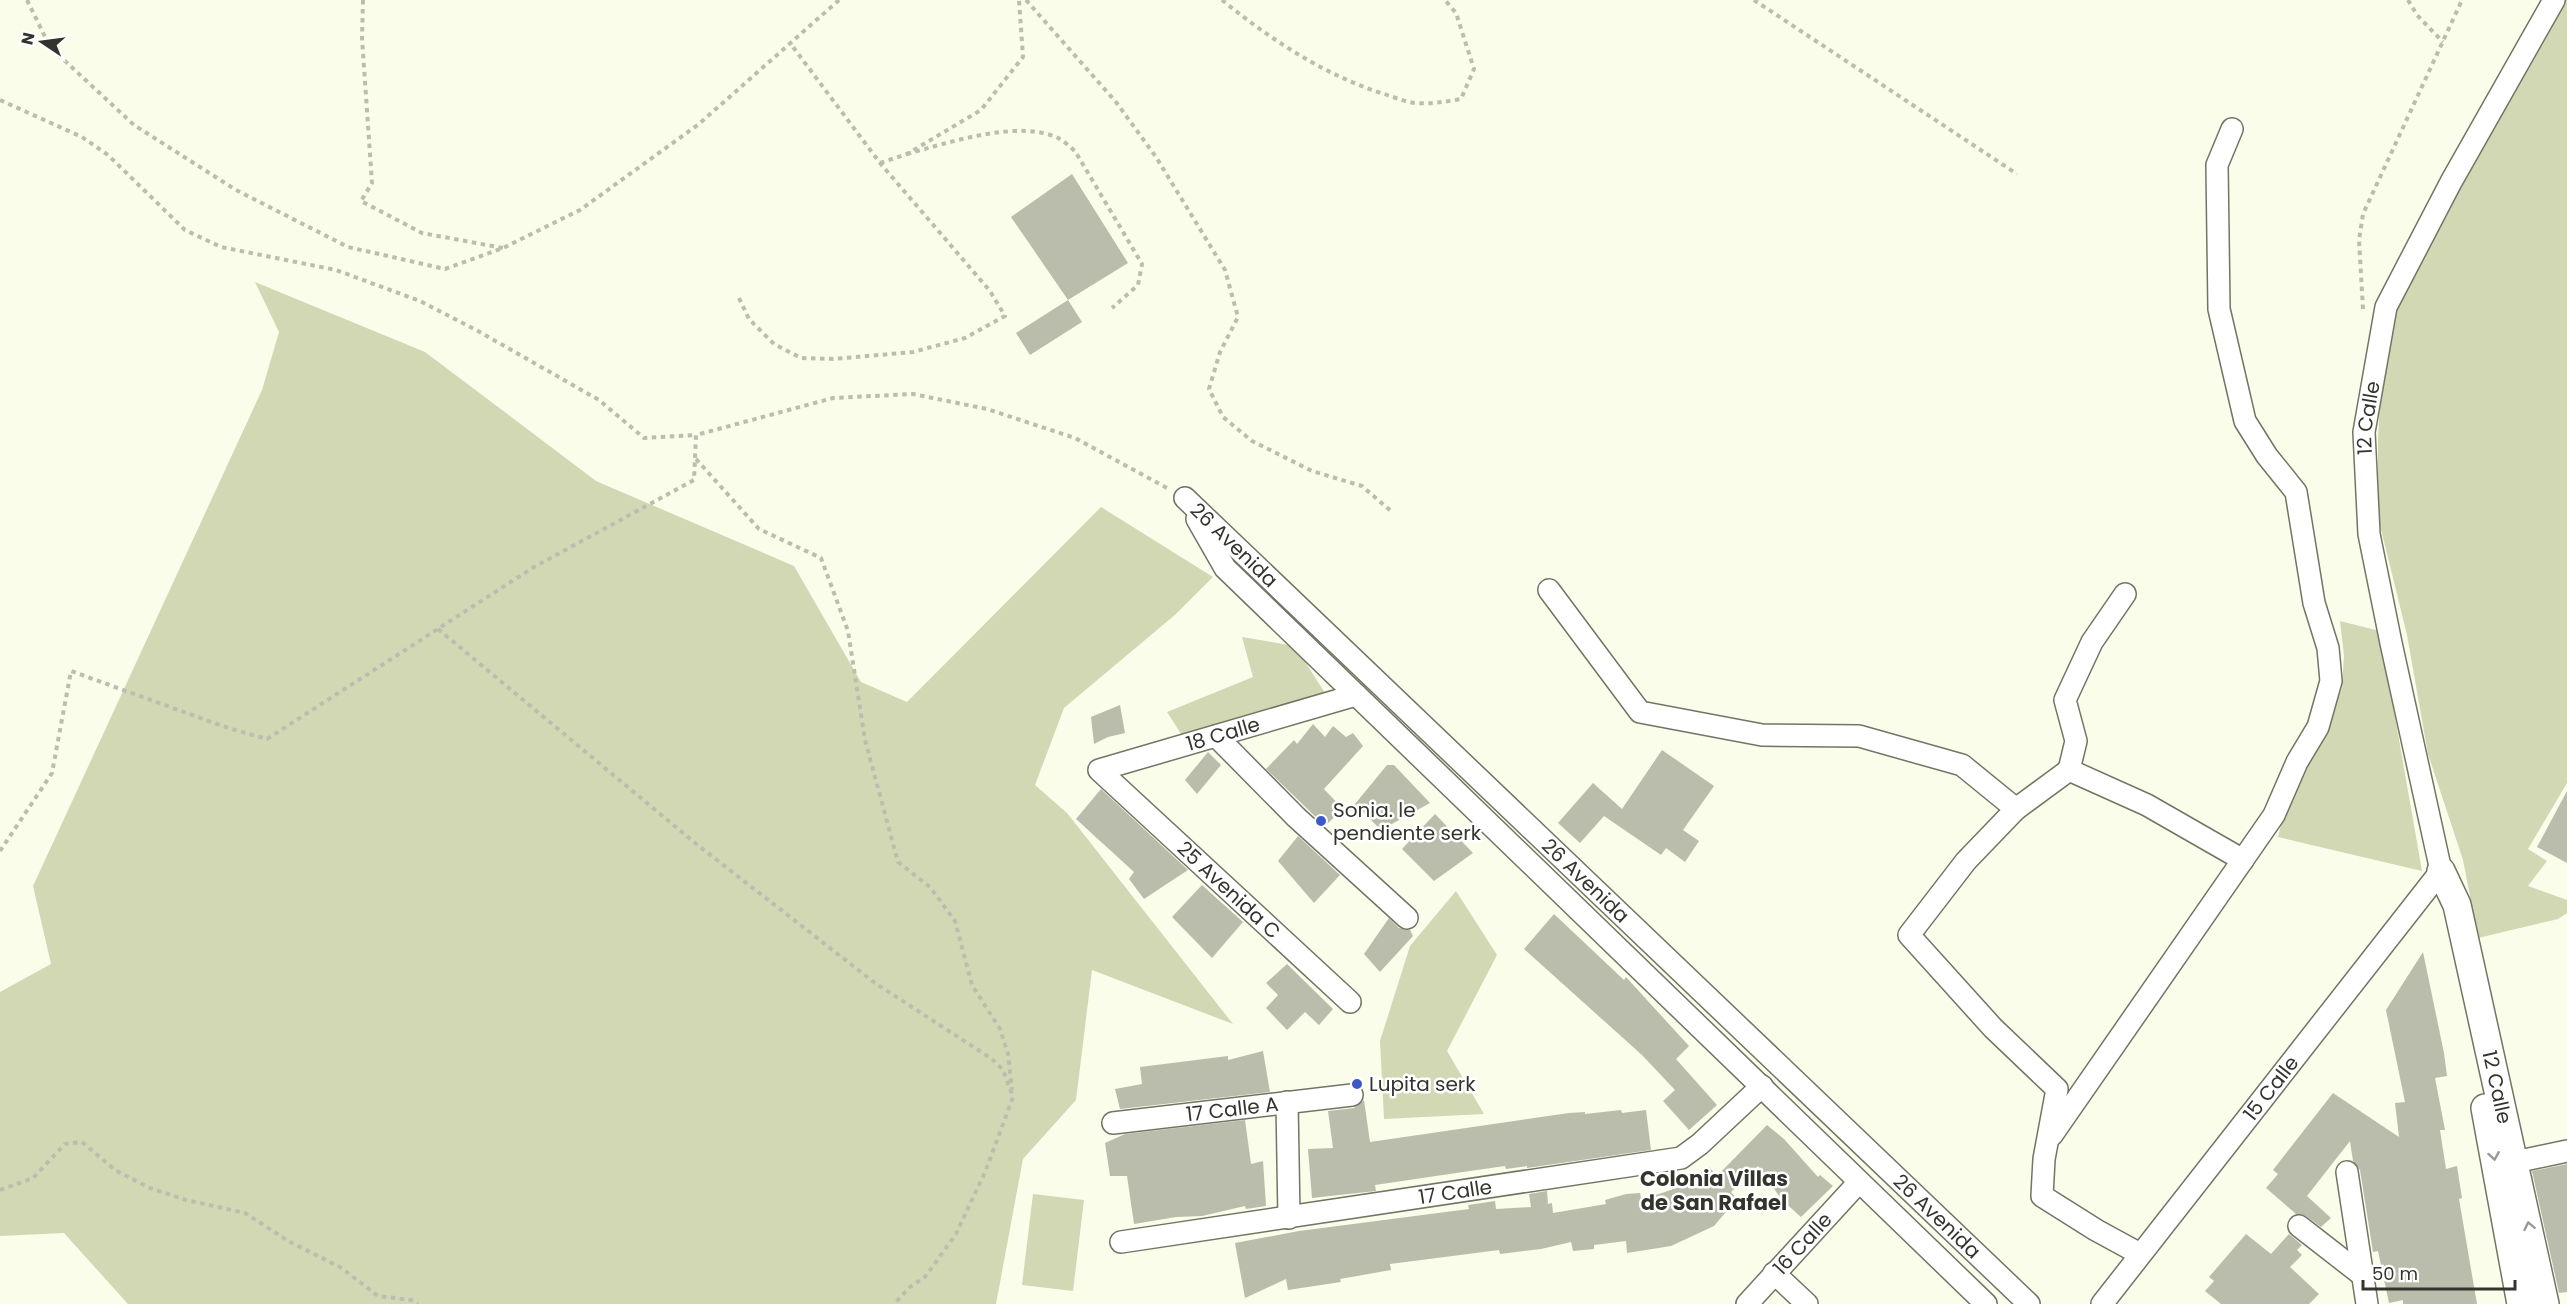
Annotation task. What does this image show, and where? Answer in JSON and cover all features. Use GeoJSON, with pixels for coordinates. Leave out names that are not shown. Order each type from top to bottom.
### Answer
{"type":"FeatureCollection","features":[{"type":"Feature","properties":{"kind":"main road","name":"12 Calle"},"geometry":{"type":"LineString","coordinates":[[2441,871],[2457,905],[2545,1304]]}},
{"type":"Feature","properties":{"kind":"main road","name":"12 Calle"},"geometry":{"type":"LineString","coordinates":[[2441,871],[2521,1304]]}},
{"type":"Feature","properties":{"kind":"street","name":"12 Calle"},"geometry":{"type":"LineString","coordinates":[[2441,871],[2369,534],[2364,432],[2386,308],[2451,182],[2554,0]]}},
{"type":"Feature","properties":{"kind":"street"},"geometry":{"type":"LineString","coordinates":[[2046,1143],[2274,815],[2297,762],[2318,727],[2331,681],[2328,648],[2314,603],[2296,492],[2267,456],[2245,421],[2219,309],[2217,165],[2232,129]]}},
{"type":"Feature","properties":{"kind":"street","name":"26 Avenida"},"geometry":{"type":"LineString","coordinates":[[1185,498],[1225,568],[1986,1304]]}},
{"type":"Feature","properties":{"kind":"street","name":"26 Avenida"},"geometry":{"type":"LineString","coordinates":[[1185,498],[2029,1304]]}},
{"type":"Feature","properties":{"kind":"street"},"geometry":{"type":"LineString","coordinates":[[1549,590],[1640,712],[1762,735],[1859,736],[1962,765],[2016,809]]}},
{"type":"Feature","properties":{"kind":"street"},"geometry":{"type":"LineString","coordinates":[[2125,594],[2092,642],[2065,700],[2076,741],[2069,770],[2016,809],[1966,861],[1909,935],[1993,1028],[2057,1089],[2043,1159],[2042,1196],[2140,1254]]}},
{"type":"Feature","properties":{"kind":"street","name":"18 Calle"},"geometry":{"type":"LineString","coordinates":[[1107,778],[1099,770],[1356,695]]}},
{"type":"Feature","properties":{"kind":"street"},"geometry":{"type":"LineString","coordinates":[[1216,736],[1296,817],[1407,918]]}},
{"type":"Feature","properties":{"kind":"street"},"geometry":{"type":"LineString","coordinates":[[2069,770],[2147,805],[2243,860]]}},
{"type":"Feature","properties":{"kind":"street","name":"25 Avenida C"},"geometry":{"type":"LineString","coordinates":[[1107,778],[1350,1002]]}},
{"type":"Feature","properties":{"kind":"street","name":"15 Calle"},"geometry":{"type":"LineString","coordinates":[[2102,1304],[2441,871]]}},
{"type":"Feature","properties":{"kind":"street","name":"17 Calle"},"geometry":{"type":"LineString","coordinates":[[1121,1242],[1681,1158],[1700,1144],[1762,1086]]}},
{"type":"Feature","properties":{"kind":"street","name":"17 Calle A"},"geometry":{"type":"LineString","coordinates":[[1113,1123],[1352,1095]]}},
{"type":"Feature","properties":{"kind":"street"},"geometry":{"type":"LineString","coordinates":[[1287,1102],[1288,1218]]}},
{"type":"Feature","properties":{"kind":"street"},"geometry":{"type":"LineString","coordinates":[[2515,1162],[2567,1151]]}},
{"type":"Feature","properties":{"kind":"street"},"geometry":{"type":"LineString","coordinates":[[2347,1172],[2367,1304]]}},
{"type":"Feature","properties":{"kind":"street","name":"16 Calle"},"geometry":{"type":"LineString","coordinates":[[1747,1304],[1859,1182]]}},
{"type":"Feature","properties":{"kind":"street"},"geometry":{"type":"LineString","coordinates":[[2299,1226],[2362,1275]]}},
{"type":"Feature","properties":{"kind":"street"},"geometry":{"type":"LineString","coordinates":[[1774,1274],[1807,1304]]}},
{"type":"Feature","properties":{"kind":"path"},"geometry":{"type":"LineString","coordinates":[[27,0],[50,46],[134,125],[236,190],[348,247],[445,269],[503,248],[580,210],[699,124],[839,0]]}},
{"type":"Feature","properties":{"kind":"path"},"geometry":{"type":"LineString","coordinates":[[363,0],[362,38],[372,183],[361,201],[423,233],[503,248]]}},
{"type":"Feature","properties":{"kind":"path"},"geometry":{"type":"LineString","coordinates":[[907,154],[981,110],[1023,57],[1019,0]]}},
{"type":"Feature","properties":{"kind":"path"},"geometry":{"type":"LineString","coordinates":[[1026,0],[1116,102],[1156,157],[1225,270],[1238,317],[1220,352],[1209,389],[1223,417],[1252,441],[1312,471],[1362,486],[1392,512]]}},
{"type":"Feature","properties":{"kind":"path"},"geometry":{"type":"LineString","coordinates":[[1222,0],[1248,21],[1313,63],[1359,86],[1413,102],[1441,103],[1461,99],[1474,69],[1456,13],[1445,0]]}},
{"type":"Feature","properties":{"kind":"path"},"geometry":{"type":"LineString","coordinates":[[1754,0],[2018,174]]}},
{"type":"Feature","properties":{"kind":"path"},"geometry":{"type":"LineString","coordinates":[[2408,0],[2417,15],[2443,42]]}},
{"type":"Feature","properties":{"kind":"path"},"geometry":{"type":"LineString","coordinates":[[2363,310],[2359,240],[2363,214],[2463,0]]}},
{"type":"Feature","properties":{"kind":"path"},"geometry":{"type":"LineString","coordinates":[[739,298],[749,319],[774,344],[801,358],[844,358],[913,352],[965,339],[1005,316],[990,291],[880,163],[790,43]]}},
{"type":"Feature","properties":{"kind":"path"},"geometry":{"type":"LineString","coordinates":[[0,100],[73,133],[108,155],[185,230],[221,247],[336,270],[420,302],[507,347],[599,400],[644,438],[696,435],[833,398],[913,394],[987,409],[1076,438],[1185,498]]}},
{"type":"Feature","properties":{"kind":"path"},"geometry":{"type":"LineString","coordinates":[[880,163],[990,132],[1041,134],[1060,139],[1075,151],[1142,264],[1138,285],[1112,308]]}},
{"type":"Feature","properties":{"kind":"path"},"geometry":{"type":"LineString","coordinates":[[0,851],[52,773],[71,671],[267,740],[534,567],[694,480],[696,435]]}},
{"type":"Feature","properties":{"kind":"path"},"geometry":{"type":"LineString","coordinates":[[695,458],[759,529],[821,558],[849,631],[865,740],[898,862],[930,887],[955,921],[972,985],[1000,1029],[1008,1054],[1013,1097],[986,1170],[956,1234],[925,1277],[910,1287],[894,1304]]}},
{"type":"Feature","properties":{"kind":"path"},"geometry":{"type":"LineString","coordinates":[[438,629],[695,843],[803,927],[876,983],[992,1059],[1003,1070],[1013,1097]]}},
{"type":"Feature","properties":{"kind":"path"},"geometry":{"type":"LineString","coordinates":[[0,1190],[33,1178],[64,1144],[82,1142],[115,1170],[150,1188],[245,1213],[290,1242],[339,1267],[378,1296],[411,1300],[418,1304]]}},
{"type":"Feature","properties":{"kind":"green space"},"geometry":{"type":"Polygon","coordinates":[[[2562,0],[2567,0],[2567,783],[2528,849],[2547,861],[2528,886],[2567,900],[2567,913],[2558,919],[2478,938],[2463,860],[2428,754],[2407,635],[2378,517],[2381,381],[2398,304],[2499,110],[2562,0]]]}},
{"type":"Feature","properties":{"kind":"green space"},"geometry":{"type":"Polygon","coordinates":[[[255,282],[425,352],[596,481],[794,566],[861,682],[907,702],[1101,507],[1213,577],[1176,614],[1064,708],[1035,785],[1067,813],[1233,1024],[1092,970],[1076,1100],[1023,1159],[996,1304],[128,1304],[64,1233],[0,1236],[0,992],[51,964],[33,886],[262,390],[279,332],[255,282]]]}},
{"type":"Feature","properties":{"kind":"green space"},"geometry":{"type":"Polygon","coordinates":[[[2340,621],[2380,631],[2422,871],[2278,837],[2291,784],[2332,716],[2342,688],[2344,655],[2340,621]]]}},
{"type":"Feature","properties":{"kind":"green space"},"geometry":{"type":"Polygon","coordinates":[[[1242,637],[1295,646],[1325,693],[1183,737],[1167,712],[1253,677],[1242,637]]]}},
{"type":"Feature","properties":{"kind":"green space"},"geometry":{"type":"Polygon","coordinates":[[[1456,891],[1497,955],[1447,1051],[1484,1114],[1384,1119],[1380,1041],[1410,946],[1456,891]]]}},
{"type":"Feature","properties":{"kind":"green space"},"geometry":{"type":"Polygon","coordinates":[[[1033,1194],[1084,1200],[1073,1291],[1022,1285],[1033,1194]]]}},
{"type":"Feature","properties":{"kind":"building"},"geometry":{"type":"Polygon","coordinates":[[[1072,174],[1128,263],[1068,300],[1011,217],[1072,174]]]}},
{"type":"Feature","properties":{"kind":"building"},"geometry":{"type":"Polygon","coordinates":[[[1068,300],[1082,322],[1030,355],[1016,333],[1068,300]]]}},
{"type":"Feature","properties":{"kind":"building"},"geometry":{"type":"Polygon","coordinates":[[[1120,705],[1125,733],[1108,737],[1094,744],[1091,717],[1120,705]]]}},
{"type":"Feature","properties":{"kind":"building"},"geometry":{"type":"Polygon","coordinates":[[[1313,724],[1325,737],[1333,726],[1346,737],[1353,733],[1363,746],[1324,789],[1343,809],[1325,826],[1266,769],[1294,740],[1297,744],[1313,724]]]}},
{"type":"Feature","properties":{"kind":"building"},"geometry":{"type":"Polygon","coordinates":[[[1662,750],[1714,786],[1683,830],[1699,841],[1685,862],[1666,848],[1661,855],[1604,816],[1580,843],[1558,823],[1593,783],[1622,809],[1662,750]]]}},
{"type":"Feature","properties":{"kind":"building"},"geometry":{"type":"Polygon","coordinates":[[[1208,752],[1221,765],[1197,794],[1185,780],[1208,752]]]}},
{"type":"Feature","properties":{"kind":"building"},"geometry":{"type":"Polygon","coordinates":[[[1387,765],[1394,765],[1430,803],[1381,830],[1355,804],[1387,765]]]}},
{"type":"Feature","properties":{"kind":"building"},"geometry":{"type":"Polygon","coordinates":[[[1101,789],[1188,870],[1144,899],[1129,879],[1134,872],[1076,819],[1101,789]]]}},
{"type":"Feature","properties":{"kind":"building"},"geometry":{"type":"Polygon","coordinates":[[[2567,791],[2567,863],[2537,847],[2567,791]]]}},
{"type":"Feature","properties":{"kind":"building"},"geometry":{"type":"Polygon","coordinates":[[[1435,814],[1473,853],[1434,881],[1402,849],[1435,814]]]}},
{"type":"Feature","properties":{"kind":"building"},"geometry":{"type":"Polygon","coordinates":[[[1298,836],[1340,875],[1314,903],[1278,861],[1298,836]]]}},
{"type":"Feature","properties":{"kind":"building"},"geometry":{"type":"Polygon","coordinates":[[[1202,885],[1243,922],[1212,958],[1172,917],[1202,885]]]}},
{"type":"Feature","properties":{"kind":"building"},"geometry":{"type":"Polygon","coordinates":[[[1554,914],[1624,980],[1626,977],[1689,1046],[1676,1059],[1717,1105],[1689,1130],[1663,1101],[1675,1090],[1642,1055],[1524,949],[1554,914]]]}},
{"type":"Feature","properties":{"kind":"building"},"geometry":{"type":"Polygon","coordinates":[[[1389,918],[1399,928],[1410,930],[1413,936],[1380,972],[1364,954],[1389,918]]]}},
{"type":"Feature","properties":{"kind":"building"},"geometry":{"type":"Polygon","coordinates":[[[2423,952],[2447,1076],[2435,1078],[2445,1130],[2440,1130],[2446,1169],[2457,1166],[2462,1198],[2459,1199],[2477,1304],[2403,1304],[2403,1300],[2389,1303],[2378,1251],[2373,1252],[2360,1170],[2353,1161],[2350,1141],[2307,1196],[2331,1218],[2321,1227],[2306,1216],[2296,1214],[2266,1188],[2278,1174],[2273,1170],[2333,1093],[2399,1137],[2395,1103],[2405,1102],[2386,1010],[2423,952]]]}},
{"type":"Feature","properties":{"kind":"building"},"geometry":{"type":"Polygon","coordinates":[[[1287,964],[1333,1009],[1319,1025],[1305,1012],[1287,1030],[1266,1008],[1278,995],[1266,983],[1287,964]]]}},
{"type":"Feature","properties":{"kind":"building"},"geometry":{"type":"Polygon","coordinates":[[[1263,1051],[1270,1092],[1120,1109],[1115,1089],[1142,1084],[1140,1067],[1228,1056],[1228,1060],[1263,1051]]]}},
{"type":"Feature","properties":{"kind":"building"},"geometry":{"type":"Polygon","coordinates":[[[1364,1100],[1370,1142],[1569,1113],[1585,1112],[1585,1114],[1621,1110],[1622,1113],[1646,1110],[1651,1150],[1527,1168],[1527,1166],[1506,1169],[1505,1166],[1375,1185],[1376,1191],[1312,1198],[1308,1149],[1333,1148],[1328,1111],[1354,1108],[1364,1100]]]}},
{"type":"Feature","properties":{"kind":"building"},"geometry":{"type":"Polygon","coordinates":[[[1245,1120],[1251,1164],[1263,1161],[1266,1206],[1246,1209],[1245,1206],[1202,1216],[1176,1217],[1134,1224],[1127,1176],[1110,1176],[1105,1143],[1125,1134],[1245,1120]]]}},
{"type":"Feature","properties":{"kind":"building"},"geometry":{"type":"Polygon","coordinates":[[[1767,1125],[1784,1139],[1818,1177],[1820,1175],[1833,1186],[1801,1217],[1782,1200],[1758,1166],[1731,1192],[1737,1199],[1714,1226],[1671,1246],[1627,1253],[1626,1241],[1594,1245],[1594,1249],[1573,1251],[1571,1242],[1541,1249],[1500,1254],[1499,1250],[1390,1264],[1391,1270],[1340,1279],[1341,1282],[1288,1290],[1286,1279],[1245,1298],[1235,1243],[1299,1231],[1469,1209],[1468,1205],[1495,1201],[1496,1209],[1531,1207],[1529,1194],[1547,1191],[1548,1204],[1552,1203],[1553,1213],[1606,1204],[1605,1200],[1626,1194],[1640,1193],[1641,1198],[1682,1186],[1709,1167],[1717,1176],[1767,1125]]]}},
{"type":"Feature","properties":{"kind":"building"},"geometry":{"type":"Polygon","coordinates":[[[2567,1164],[2567,1292],[2559,1293],[2532,1171],[2567,1164]]]}},
{"type":"Feature","properties":{"kind":"building"},"geometry":{"type":"Polygon","coordinates":[[[2246,1234],[2271,1254],[2289,1234],[2302,1245],[2297,1250],[2302,1255],[2290,1267],[2319,1294],[2309,1304],[2221,1304],[2205,1291],[2214,1281],[2209,1277],[2246,1234]]]}},
{"type":"Feature","properties":{"kind":"place","name":"Sonia. le pendiente serk"},"geometry":{"type":"Point","coordinates":[1321,821]}},
{"type":"Feature","properties":{"kind":"place","name":"Lupita serk"},"geometry":{"type":"Point","coordinates":[1357,1084]}},
{"type":"Feature","properties":{"kind":"district","name":"Colonia Villas de San Rafael"},"geometry":{"type":"Point","coordinates":[1714,1191]}}]}
